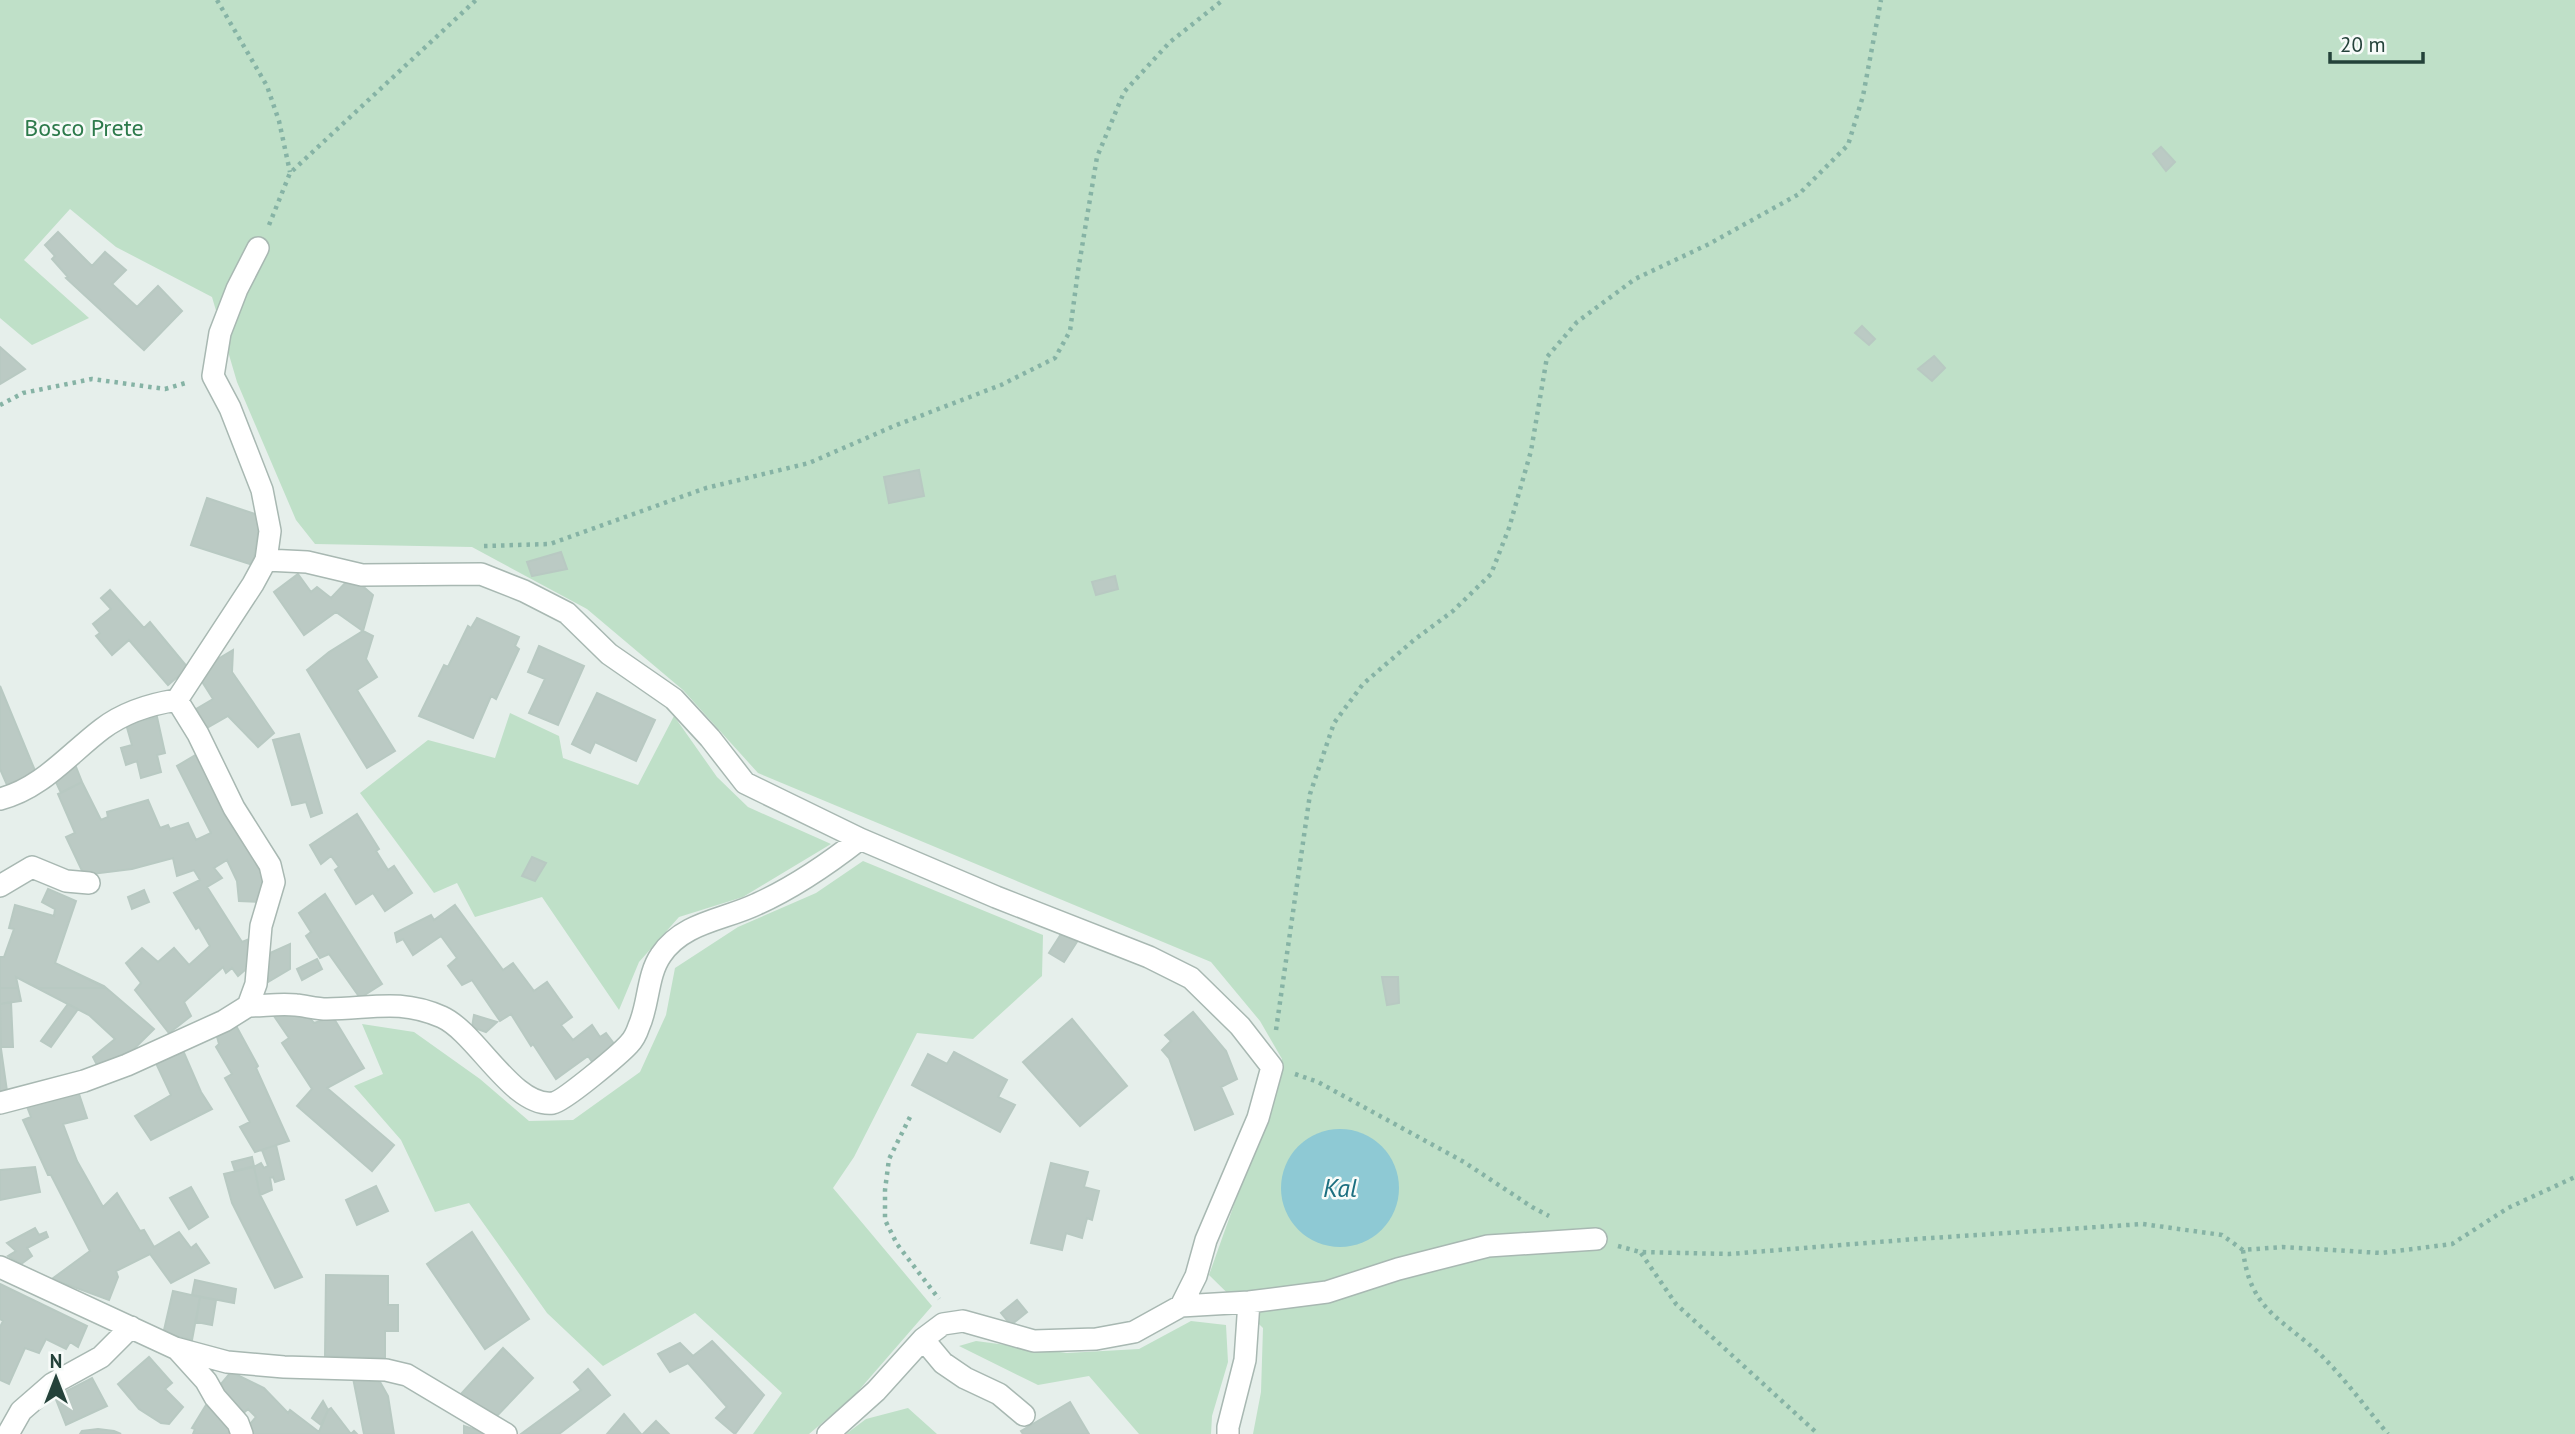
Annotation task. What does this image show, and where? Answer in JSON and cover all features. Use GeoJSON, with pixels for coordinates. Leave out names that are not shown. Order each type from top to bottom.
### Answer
{"type":"FeatureCollection","features":[{"type":"Feature","properties":{"kind":"street"},"geometry":{"type":"LineString","coordinates":[[0,799],[15,796],[35,785],[104,727],[154,703],[177,700],[266,560],[270,531],[262,490],[230,408],[213,376],[220,333],[237,289],[258,248]]}},
{"type":"Feature","properties":{"kind":"street"},"geometry":{"type":"LineString","coordinates":[[266,560],[307,562],[362,575],[481,574],[524,591],[567,613],[608,654],[674,699],[746,783],[860,839],[996,897],[1149,957],[1191,978],[1240,1026],[1272,1067],[1258,1118],[1206,1240],[1196,1276],[1181,1306]]}},
{"type":"Feature","properties":{"kind":"street"},"geometry":{"type":"LineString","coordinates":[[177,700],[198,734],[234,808],[270,865],[274,882],[261,926],[256,984],[248,1006]]}},
{"type":"Feature","properties":{"kind":"street"},"geometry":{"type":"LineString","coordinates":[[0,1103],[83,1081],[127,1065],[224,1021],[248,1006],[294,1004],[326,1009],[375,1005],[420,1010],[443,1018],[458,1027],[492,1065],[521,1091],[538,1100],[554,1103],[567,1096],[629,1044],[639,1026],[661,955],[684,931],[756,905],[818,871],[860,839]]}},
{"type":"Feature","properties":{"kind":"street"},"geometry":{"type":"LineString","coordinates":[[0,886],[33,867],[66,881],[89,883]]}},
{"type":"Feature","properties":{"kind":"street"},"geometry":{"type":"LineString","coordinates":[[828,1434],[876,1391],[923,1339],[943,1324],[962,1321],[1034,1340],[1096,1339],[1134,1332],[1181,1306],[1249,1302],[1327,1292],[1398,1269],[1488,1246],[1596,1239]]}},
{"type":"Feature","properties":{"kind":"street"},"geometry":{"type":"LineString","coordinates":[[0,1267],[175,1348],[227,1362],[284,1367],[386,1370],[407,1375],[506,1434]]}},
{"type":"Feature","properties":{"kind":"street"},"geometry":{"type":"LineString","coordinates":[[1228,1434],[1245,1360],[1249,1302]]}},
{"type":"Feature","properties":{"kind":"street"},"geometry":{"type":"LineString","coordinates":[[0,1425],[8,1434],[21,1411],[52,1384],[101,1357],[131,1327]]}},
{"type":"Feature","properties":{"kind":"street"},"geometry":{"type":"LineString","coordinates":[[923,1339],[943,1363],[965,1378],[999,1394],[1024,1415]]}},
{"type":"Feature","properties":{"kind":"street"},"geometry":{"type":"LineString","coordinates":[[175,1348],[206,1381],[215,1397],[238,1423],[242,1434]]}},
{"type":"Feature","properties":{"kind":"path"},"geometry":{"type":"LineString","coordinates":[[217,0],[267,86],[279,121],[290,173]]}},
{"type":"Feature","properties":{"kind":"path"},"geometry":{"type":"LineString","coordinates":[[258,248],[281,201],[290,173],[476,0]]}},
{"type":"Feature","properties":{"kind":"path"},"geometry":{"type":"LineString","coordinates":[[472,547],[550,544],[706,488],[809,463],[1001,384],[1055,358],[1070,331],[1077,271],[1097,158],[1124,92],[1170,42],[1223,0]]}},
{"type":"Feature","properties":{"kind":"path"},"geometry":{"type":"LineString","coordinates":[[1554,1218],[1532,1207],[1464,1162],[1318,1082],[1272,1067],[1278,1003],[1310,794],[1334,723],[1363,684],[1453,611],[1491,574],[1509,528],[1531,451],[1547,357],[1577,322],[1635,279],[1709,244],[1800,194],[1848,145],[1863,96],[1881,0]]}},
{"type":"Feature","properties":{"kind":"path"},"geometry":{"type":"LineString","coordinates":[[0,405],[23,393],[92,379],[165,389],[213,376]]}},
{"type":"Feature","properties":{"kind":"path"},"geometry":{"type":"LineString","coordinates":[[910,1117],[889,1159],[884,1190],[884,1220],[897,1244],[939,1299],[943,1324]]}},
{"type":"Feature","properties":{"kind":"path"},"geometry":{"type":"LineString","coordinates":[[1596,1239],[1640,1252],[1729,1254],[1916,1238],[2143,1224],[2222,1235],[2243,1250],[2283,1247],[2381,1253],[2452,1244],[2508,1208],[2575,1177]]}},
{"type":"Feature","properties":{"kind":"path"},"geometry":{"type":"LineString","coordinates":[[2243,1250],[2245,1269],[2263,1308],[2321,1355],[2388,1434]]}},
{"type":"Feature","properties":{"kind":"path"},"geometry":{"type":"LineString","coordinates":[[1640,1252],[1676,1304],[1818,1434]]}},
{"type":"Feature","properties":{"kind":"green space","name":"Bosco Prete"},"geometry":{"type":"Polygon","coordinates":[[[0,0],[2575,0],[2575,1434],[1253,1434],[1261,1392],[1263,1328],[1209,1275],[1279,1078],[1282,1059],[1260,1021],[1211,962],[758,773],[683,690],[587,609],[472,547],[315,544],[296,520],[237,382],[212,297],[116,247],[70,209],[24,260],[89,318],[32,345],[0,318],[0,0]]]}},
{"type":"Feature","properties":{"kind":"green space"},"geometry":{"type":"Polygon","coordinates":[[[510,713],[559,736],[563,758],[638,785],[674,716],[717,777],[748,807],[831,844],[743,897],[679,917],[639,962],[619,1010],[542,897],[475,917],[457,883],[434,893],[360,793],[428,740],[495,758],[510,713]]]}},
{"type":"Feature","properties":{"kind":"green space"},"geometry":{"type":"Polygon","coordinates":[[[863,861],[1043,935],[1042,976],[973,1039],[917,1033],[854,1157],[833,1188],[932,1306],[853,1397],[809,1434],[753,1434],[782,1393],[695,1313],[603,1366],[547,1313],[469,1203],[435,1212],[401,1140],[354,1086],[383,1074],[362,1024],[414,1032],[480,1079],[529,1121],[573,1120],[640,1072],[666,1015],[675,968],[738,927],[816,893],[863,861]]]}},
{"type":"Feature","properties":{"kind":"green space"},"geometry":{"type":"Polygon","coordinates":[[[1191,1321],[1226,1325],[1228,1362],[1212,1416],[1211,1434],[1139,1434],[1089,1376],[1038,1385],[959,1346],[976,1341],[1067,1353],[1139,1349],[1191,1321]]]}},
{"type":"Feature","properties":{"kind":"green space"},"geometry":{"type":"Polygon","coordinates":[[[908,1408],[937,1434],[846,1434],[866,1419],[908,1408]]]}},
{"type":"Feature","properties":{"kind":"water","name":"Kal"},"geometry":{"type":"Polygon","coordinates":[[[1340,1129],[1363,1133],[1382,1146],[1395,1165],[1399,1188],[1395,1211],[1382,1230],[1363,1243],[1340,1247],[1317,1243],[1298,1230],[1285,1211],[1281,1188],[1285,1165],[1298,1146],[1317,1133],[1340,1129]]]}},
{"type":"Feature","properties":{"kind":"building"},"geometry":{"type":"Polygon","coordinates":[[[2161,147],[2175,162],[2166,171],[2153,154],[2161,147]]]}},
{"type":"Feature","properties":{"kind":"building"},"geometry":{"type":"Polygon","coordinates":[[[58,232],[92,266],[105,252],[126,270],[112,284],[137,307],[158,286],[182,311],[144,350],[66,278],[68,277],[52,259],[55,256],[45,245],[58,232]]]}},
{"type":"Feature","properties":{"kind":"building"},"geometry":{"type":"Polygon","coordinates":[[[1862,326],[1875,339],[1869,345],[1855,333],[1862,326]]]}},
{"type":"Feature","properties":{"kind":"building"},"geometry":{"type":"Polygon","coordinates":[[[0,347],[25,369],[0,384],[0,347]]]}},
{"type":"Feature","properties":{"kind":"building"},"geometry":{"type":"Polygon","coordinates":[[[1934,356],[1945,368],[1932,381],[1918,369],[1934,356]]]}},
{"type":"Feature","properties":{"kind":"building"},"geometry":{"type":"Polygon","coordinates":[[[919,470],[924,496],[889,503],[884,477],[919,470]]]}},
{"type":"Feature","properties":{"kind":"building"},"geometry":{"type":"Polygon","coordinates":[[[207,498],[261,516],[254,558],[250,564],[191,545],[207,498]]]}},
{"type":"Feature","properties":{"kind":"building"},"geometry":{"type":"Polygon","coordinates":[[[561,552],[567,569],[532,576],[527,562],[561,552]]]}},
{"type":"Feature","properties":{"kind":"building"},"geometry":{"type":"Polygon","coordinates":[[[298,574],[311,592],[317,587],[331,598],[347,581],[359,583],[373,595],[363,631],[336,612],[304,635],[274,592],[298,574]]]}},
{"type":"Feature","properties":{"kind":"building"},"geometry":{"type":"Polygon","coordinates":[[[1115,576],[1118,589],[1096,595],[1092,582],[1115,576]]]}},
{"type":"Feature","properties":{"kind":"building"},"geometry":{"type":"Polygon","coordinates":[[[110,590],[144,628],[150,622],[188,668],[168,685],[129,640],[112,655],[96,636],[100,633],[93,624],[111,609],[101,598],[110,590]]]}},
{"type":"Feature","properties":{"kind":"building"},"geometry":{"type":"Polygon","coordinates":[[[477,618],[519,637],[515,646],[519,649],[496,699],[491,696],[473,738],[419,716],[444,665],[448,667],[468,626],[471,628],[477,618]]]}},
{"type":"Feature","properties":{"kind":"building"},"geometry":{"type":"Polygon","coordinates":[[[363,631],[373,636],[366,659],[377,677],[357,690],[395,751],[367,768],[307,670],[329,652],[363,631]]]}},
{"type":"Feature","properties":{"kind":"building"},"geometry":{"type":"Polygon","coordinates":[[[539,646],[584,666],[558,725],[529,713],[545,679],[528,672],[539,646]]]}},
{"type":"Feature","properties":{"kind":"building"},"geometry":{"type":"Polygon","coordinates":[[[233,650],[232,672],[274,733],[258,747],[228,716],[207,728],[196,709],[213,699],[196,672],[233,650]]]}},
{"type":"Feature","properties":{"kind":"building"},"geometry":{"type":"Polygon","coordinates":[[[0,686],[36,773],[7,785],[0,769],[0,686]]]}},
{"type":"Feature","properties":{"kind":"building"},"geometry":{"type":"Polygon","coordinates":[[[597,693],[655,720],[636,761],[595,742],[590,753],[572,744],[597,693]]]}},
{"type":"Feature","properties":{"kind":"building"},"geometry":{"type":"Polygon","coordinates":[[[157,717],[165,753],[157,755],[161,772],[141,778],[137,761],[126,765],[121,748],[132,745],[126,724],[157,717]]]}},
{"type":"Feature","properties":{"kind":"building"},"geometry":{"type":"Polygon","coordinates":[[[299,734],[322,813],[311,817],[306,802],[292,805],[273,740],[299,734]]]}},
{"type":"Feature","properties":{"kind":"building"},"geometry":{"type":"Polygon","coordinates":[[[199,753],[230,822],[256,856],[265,879],[260,902],[239,901],[237,881],[227,860],[214,868],[222,878],[207,887],[242,942],[252,938],[253,963],[238,976],[232,968],[226,973],[223,967],[184,1002],[191,1016],[169,1033],[135,990],[141,983],[126,963],[142,948],[158,962],[174,948],[189,965],[210,946],[174,893],[200,880],[194,870],[177,876],[173,858],[132,869],[84,875],[66,837],[75,833],[58,794],[82,782],[101,820],[108,817],[107,812],[148,800],[160,828],[168,825],[170,829],[188,823],[196,840],[211,833],[177,766],[199,753]]]}},
{"type":"Feature","properties":{"kind":"building"},"geometry":{"type":"Polygon","coordinates":[[[74,762],[82,782],[61,793],[55,780],[74,762]]]}},
{"type":"Feature","properties":{"kind":"building"},"geometry":{"type":"Polygon","coordinates":[[[357,814],[379,849],[376,851],[388,870],[394,866],[412,893],[385,911],[373,893],[356,904],[335,870],[339,867],[331,856],[321,864],[310,845],[357,814]]]}},
{"type":"Feature","properties":{"kind":"building"},"geometry":{"type":"Polygon","coordinates":[[[532,857],[546,863],[535,881],[522,876],[532,857]]]}},
{"type":"Feature","properties":{"kind":"building"},"geometry":{"type":"Polygon","coordinates":[[[48,889],[76,901],[55,963],[104,986],[154,1029],[127,1056],[99,1069],[93,1057],[115,1039],[89,1015],[16,977],[18,988],[0,988],[0,957],[4,957],[14,929],[9,928],[15,905],[54,916],[55,909],[42,902],[48,889]]]}},
{"type":"Feature","properties":{"kind":"building"},"geometry":{"type":"Polygon","coordinates":[[[48,889],[76,901],[55,963],[106,988],[38,988],[16,977],[21,1001],[0,1004],[0,957],[4,957],[14,929],[9,928],[15,905],[54,916],[55,909],[42,902],[48,889]]]}},
{"type":"Feature","properties":{"kind":"building"},"geometry":{"type":"Polygon","coordinates":[[[144,890],[149,902],[132,909],[128,897],[144,890]]]}},
{"type":"Feature","properties":{"kind":"building"},"geometry":{"type":"Polygon","coordinates":[[[325,894],[382,984],[360,998],[329,954],[320,958],[306,936],[311,932],[299,913],[325,894]]]}},
{"type":"Feature","properties":{"kind":"building"},"geometry":{"type":"Polygon","coordinates":[[[455,905],[503,970],[513,963],[534,991],[547,982],[572,1017],[561,1025],[573,1040],[592,1025],[600,1037],[606,1033],[618,1049],[595,1066],[588,1056],[556,1079],[511,1014],[500,1021],[472,980],[462,985],[448,966],[457,958],[441,936],[413,955],[403,939],[397,942],[395,933],[431,915],[434,920],[455,905]]]}},
{"type":"Feature","properties":{"kind":"building"},"geometry":{"type":"Polygon","coordinates":[[[1063,931],[1080,937],[1064,962],[1049,953],[1063,931]]]}},
{"type":"Feature","properties":{"kind":"building"},"geometry":{"type":"Polygon","coordinates":[[[290,944],[290,969],[268,982],[268,954],[290,944]]]}},
{"type":"Feature","properties":{"kind":"building"},"geometry":{"type":"Polygon","coordinates":[[[317,959],[322,969],[302,980],[297,969],[317,959]]]}},
{"type":"Feature","properties":{"kind":"building"},"geometry":{"type":"Polygon","coordinates":[[[1382,977],[1398,977],[1399,1003],[1387,1005],[1382,977]]]}},
{"type":"Feature","properties":{"kind":"building"},"geometry":{"type":"Polygon","coordinates":[[[11,1002],[13,1047],[1,1047],[0,1004],[11,1002]]]}},
{"type":"Feature","properties":{"kind":"building"},"geometry":{"type":"Polygon","coordinates":[[[68,1004],[78,1009],[51,1047],[41,1041],[68,1004]]]}},
{"type":"Feature","properties":{"kind":"building"},"geometry":{"type":"Polygon","coordinates":[[[301,1008],[314,1023],[333,1017],[364,1068],[327,1088],[394,1145],[372,1171],[297,1106],[312,1089],[282,1043],[289,1038],[274,1016],[301,1008]]]}},
{"type":"Feature","properties":{"kind":"building"},"geometry":{"type":"Polygon","coordinates":[[[1193,1012],[1226,1051],[1237,1079],[1221,1087],[1233,1114],[1195,1130],[1169,1058],[1162,1050],[1171,1041],[1165,1035],[1193,1012]]]}},
{"type":"Feature","properties":{"kind":"building"},"geometry":{"type":"Polygon","coordinates":[[[474,1015],[497,1022],[486,1032],[472,1027],[474,1015]]]}},
{"type":"Feature","properties":{"kind":"building"},"geometry":{"type":"Polygon","coordinates":[[[1072,1019],[1127,1086],[1080,1126],[1023,1062],[1072,1019]]]}},
{"type":"Feature","properties":{"kind":"building"},"geometry":{"type":"Polygon","coordinates":[[[234,1022],[258,1066],[256,1068],[289,1141],[255,1152],[240,1127],[250,1122],[225,1078],[232,1074],[216,1047],[219,1044],[216,1033],[234,1022]]]}},
{"type":"Feature","properties":{"kind":"building"},"geometry":{"type":"Polygon","coordinates":[[[0,1042],[7,1091],[0,1093],[0,1042]]]}},
{"type":"Feature","properties":{"kind":"building"},"geometry":{"type":"Polygon","coordinates":[[[181,1046],[201,1092],[212,1109],[151,1140],[135,1116],[171,1095],[154,1059],[181,1046]]]}},
{"type":"Feature","properties":{"kind":"building"},"geometry":{"type":"Polygon","coordinates":[[[954,1052],[1007,1080],[998,1097],[1015,1105],[1000,1132],[912,1085],[928,1054],[947,1064],[954,1052]]]}},
{"type":"Feature","properties":{"kind":"building"},"geometry":{"type":"Polygon","coordinates":[[[78,1091],[87,1118],[63,1124],[77,1161],[103,1207],[117,1193],[140,1231],[144,1230],[154,1247],[179,1232],[191,1248],[196,1244],[209,1263],[171,1283],[150,1254],[116,1271],[118,1277],[109,1300],[52,1279],[90,1251],[51,1175],[48,1175],[23,1120],[31,1117],[26,1104],[78,1091]]]}},
{"type":"Feature","properties":{"kind":"building"},"geometry":{"type":"Polygon","coordinates":[[[276,1145],[284,1179],[275,1182],[273,1177],[270,1178],[272,1190],[260,1195],[254,1167],[261,1163],[264,1168],[268,1166],[262,1150],[276,1145]]]}},
{"type":"Feature","properties":{"kind":"building"},"geometry":{"type":"Polygon","coordinates":[[[252,1157],[254,1166],[235,1171],[232,1162],[252,1157]]]}},
{"type":"Feature","properties":{"kind":"building"},"geometry":{"type":"Polygon","coordinates":[[[1051,1163],[1088,1172],[1084,1187],[1099,1191],[1092,1220],[1087,1218],[1082,1238],[1066,1233],[1062,1250],[1031,1243],[1051,1163]]]}},
{"type":"Feature","properties":{"kind":"building"},"geometry":{"type":"Polygon","coordinates":[[[35,1167],[40,1192],[0,1200],[0,1170],[35,1167]]]}},
{"type":"Feature","properties":{"kind":"building"},"geometry":{"type":"Polygon","coordinates":[[[254,1167],[260,1195],[302,1277],[275,1288],[232,1203],[224,1174],[254,1167]]]}},
{"type":"Feature","properties":{"kind":"building"},"geometry":{"type":"Polygon","coordinates":[[[376,1186],[388,1211],[357,1225],[346,1200],[376,1186]]]}},
{"type":"Feature","properties":{"kind":"building"},"geometry":{"type":"Polygon","coordinates":[[[191,1187],[208,1217],[189,1229],[170,1198],[191,1187]]]}},
{"type":"Feature","properties":{"kind":"building"},"geometry":{"type":"Polygon","coordinates":[[[35,1228],[39,1235],[46,1232],[48,1237],[27,1248],[32,1256],[21,1264],[8,1256],[16,1251],[7,1243],[35,1228]]]}},
{"type":"Feature","properties":{"kind":"building"},"geometry":{"type":"Polygon","coordinates":[[[472,1232],[529,1319],[485,1349],[427,1264],[472,1232]]]}},
{"type":"Feature","properties":{"kind":"building"},"geometry":{"type":"Polygon","coordinates":[[[326,1275],[388,1276],[388,1305],[398,1305],[398,1331],[385,1331],[385,1358],[325,1356],[326,1275]]]}},
{"type":"Feature","properties":{"kind":"building"},"geometry":{"type":"Polygon","coordinates":[[[195,1280],[236,1289],[234,1303],[192,1295],[195,1280]]]}},
{"type":"Feature","properties":{"kind":"building"},"geometry":{"type":"Polygon","coordinates":[[[0,1284],[87,1326],[78,1347],[70,1342],[66,1349],[46,1339],[39,1353],[25,1348],[9,1384],[0,1380],[0,1327],[3,1321],[0,1319],[0,1284]]]}},
{"type":"Feature","properties":{"kind":"building"},"geometry":{"type":"Polygon","coordinates":[[[173,1291],[200,1297],[192,1340],[171,1335],[164,1330],[173,1291]]]}},
{"type":"Feature","properties":{"kind":"building"},"geometry":{"type":"Polygon","coordinates":[[[200,1297],[216,1300],[212,1325],[196,1322],[200,1297]]]}},
{"type":"Feature","properties":{"kind":"building"},"geometry":{"type":"Polygon","coordinates":[[[1017,1300],[1027,1312],[1011,1325],[1001,1313],[1017,1300]]]}},
{"type":"Feature","properties":{"kind":"building"},"geometry":{"type":"Polygon","coordinates":[[[712,1341],[764,1395],[735,1434],[716,1418],[727,1407],[688,1363],[670,1372],[658,1354],[680,1343],[693,1356],[712,1341]]]}},
{"type":"Feature","properties":{"kind":"building"},"geometry":{"type":"Polygon","coordinates":[[[503,1348],[533,1378],[495,1418],[460,1395],[503,1348]]]}},
{"type":"Feature","properties":{"kind":"building"},"geometry":{"type":"Polygon","coordinates":[[[149,1357],[172,1383],[165,1389],[183,1407],[169,1424],[161,1423],[139,1409],[118,1384],[149,1357]]]}},
{"type":"Feature","properties":{"kind":"building"},"geometry":{"type":"Polygon","coordinates":[[[588,1369],[610,1395],[559,1434],[521,1434],[581,1390],[574,1382],[588,1369]]]}},
{"type":"Feature","properties":{"kind":"building"},"geometry":{"type":"Polygon","coordinates":[[[231,1372],[264,1388],[288,1413],[290,1410],[319,1432],[331,1408],[351,1434],[250,1434],[246,1429],[256,1417],[248,1409],[240,1416],[216,1390],[231,1372]]]}},
{"type":"Feature","properties":{"kind":"building"},"geometry":{"type":"Polygon","coordinates":[[[92,1378],[107,1406],[66,1425],[55,1397],[92,1378]]]}},
{"type":"Feature","properties":{"kind":"building"},"geometry":{"type":"Polygon","coordinates":[[[353,1378],[380,1382],[388,1396],[394,1434],[364,1434],[353,1378]]]}},
{"type":"Feature","properties":{"kind":"building"},"geometry":{"type":"Polygon","coordinates":[[[323,1401],[328,1410],[321,1425],[312,1418],[323,1401]]]}},
{"type":"Feature","properties":{"kind":"building"},"geometry":{"type":"Polygon","coordinates":[[[1070,1402],[1089,1434],[1023,1434],[1021,1431],[1070,1402]]]}},
{"type":"Feature","properties":{"kind":"building"},"geometry":{"type":"Polygon","coordinates":[[[206,1405],[232,1428],[228,1434],[193,1434],[195,1429],[192,1428],[206,1405]]]}},
{"type":"Feature","properties":{"kind":"building"},"geometry":{"type":"Polygon","coordinates":[[[624,1414],[641,1434],[607,1434],[624,1414]]]}},
{"type":"Feature","properties":{"kind":"building"},"geometry":{"type":"Polygon","coordinates":[[[656,1421],[669,1434],[643,1434],[656,1421]]]}},
{"type":"Feature","properties":{"kind":"building"},"geometry":{"type":"Polygon","coordinates":[[[464,1426],[488,1434],[464,1434],[464,1426]]]}},
{"type":"Feature","properties":{"kind":"building"},"geometry":{"type":"Polygon","coordinates":[[[98,1429],[121,1434],[80,1434],[82,1431],[98,1429]]]}}]}
